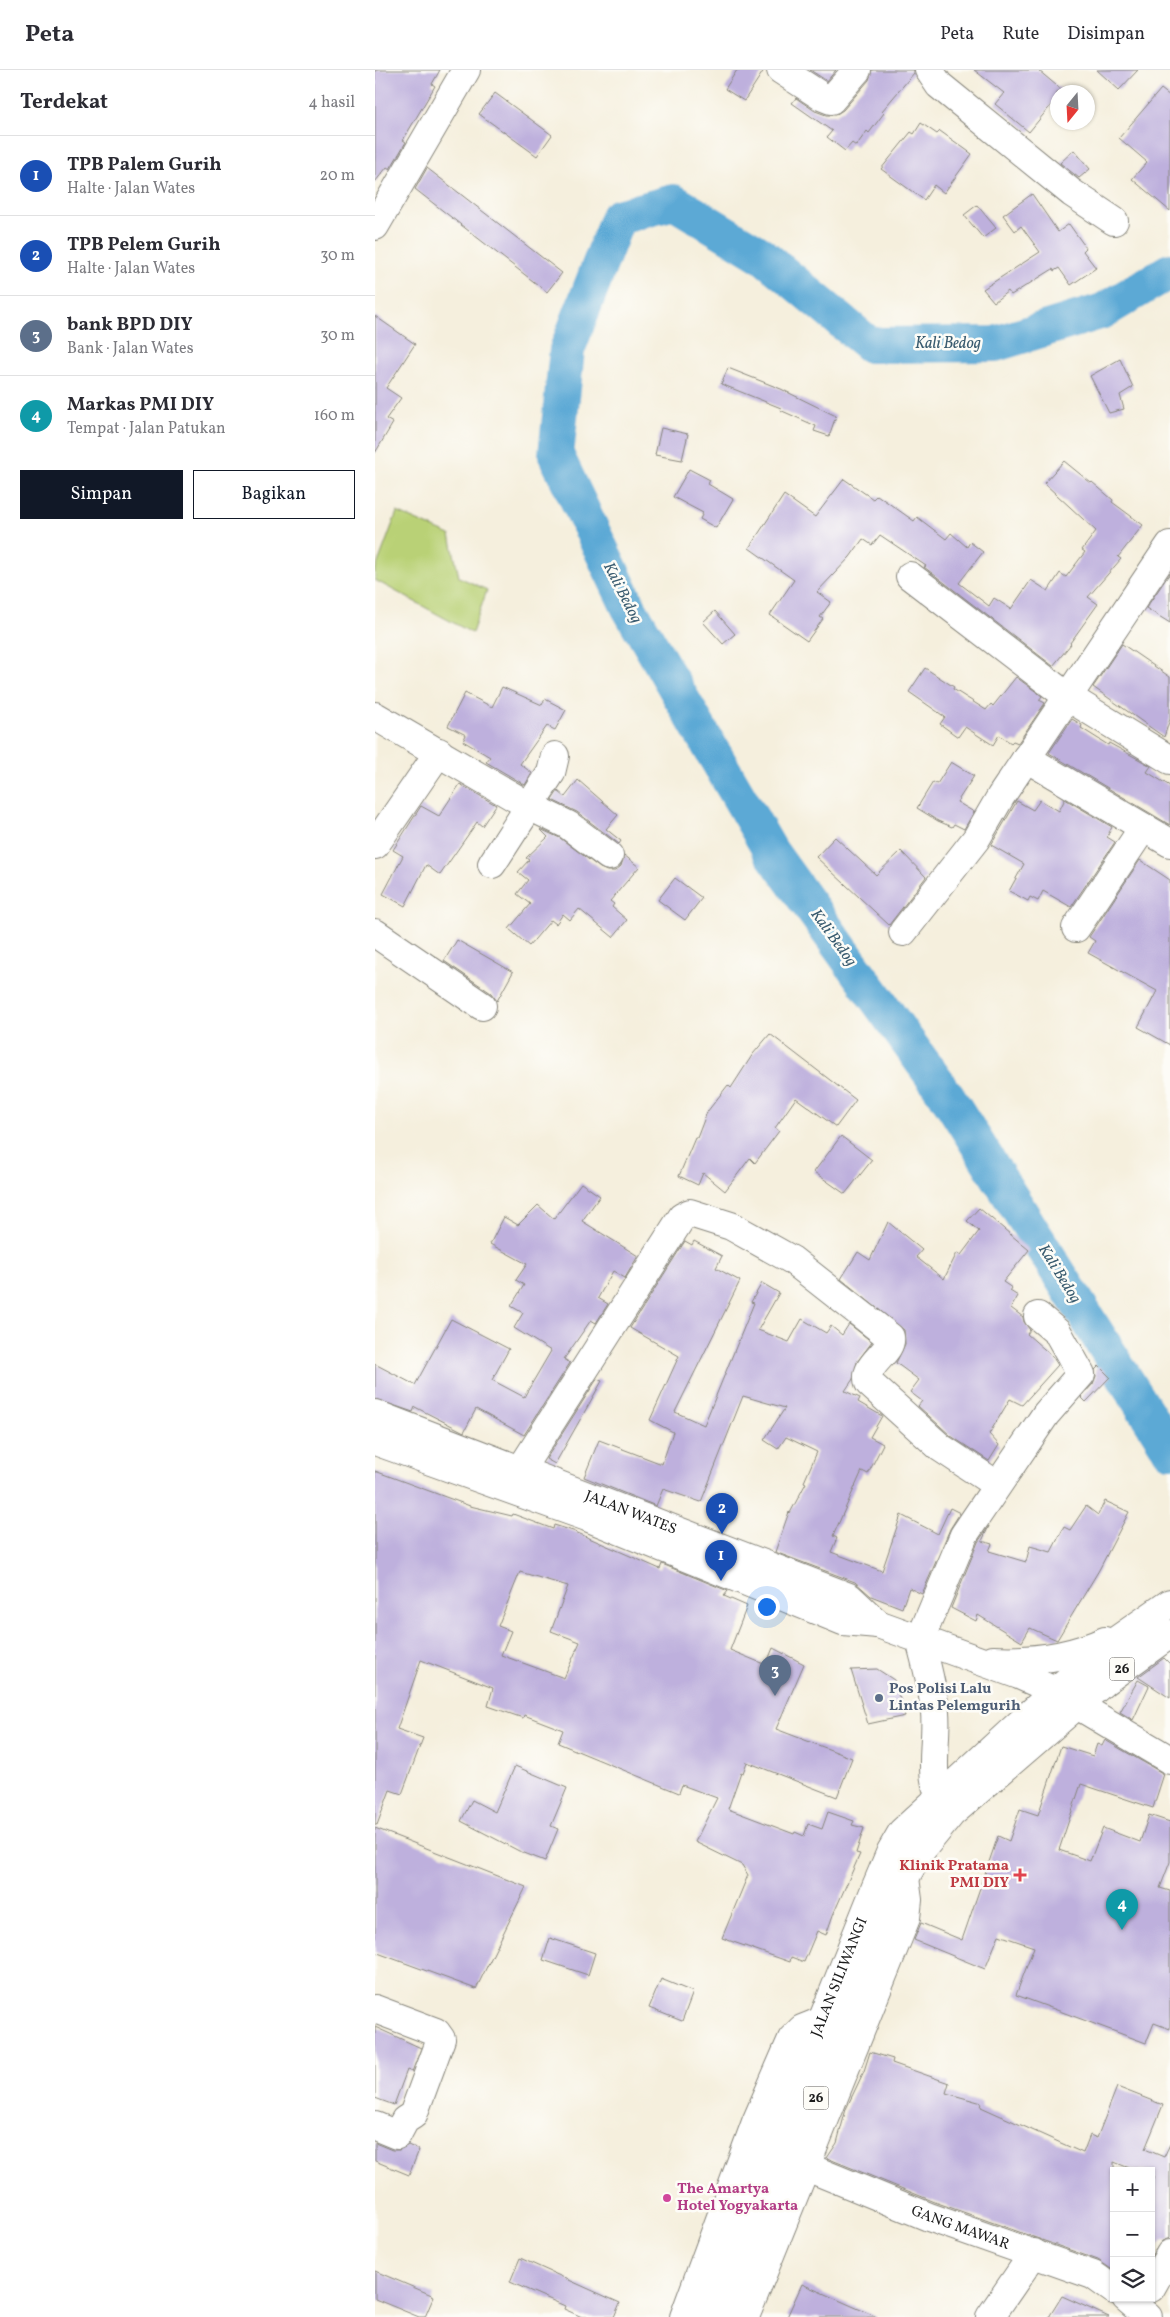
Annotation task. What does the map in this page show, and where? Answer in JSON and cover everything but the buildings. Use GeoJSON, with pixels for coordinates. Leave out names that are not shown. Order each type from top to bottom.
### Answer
{"type":"FeatureCollection","features":[{"type":"Feature","properties":{"kind":"main road"},"geometry":{"type":"LineString","coordinates":[[375,226],[466,70]]}},
{"type":"Feature","properties":{"kind":"main road"},"geometry":{"type":"LineString","coordinates":[[781,70],[821,96],[831,100],[857,70]]}},
{"type":"Feature","properties":{"kind":"main road"},"geometry":{"type":"LineString","coordinates":[[929,70],[939,85],[1073,193],[1114,221]]}},
{"type":"Feature","properties":{"kind":"main road"},"geometry":{"type":"LineString","coordinates":[[903,932],[976,839],[1026,758],[1170,545]]}},
{"type":"Feature","properties":{"kind":"main road"},"geometry":{"type":"LineString","coordinates":[[910,576],[1068,696],[1170,760]]}},
{"type":"Feature","properties":{"kind":"main road"},"geometry":{"type":"LineString","coordinates":[[375,716],[531,807],[568,825],[609,856]]}},
{"type":"Feature","properties":{"kind":"main road"},"geometry":{"type":"LineString","coordinates":[[375,845],[439,752]]}},
{"type":"Feature","properties":{"kind":"main road"},"geometry":{"type":"LineString","coordinates":[[492,864],[531,807],[551,773],[555,756]]}},
{"type":"Feature","properties":{"kind":"main road"},"geometry":{"type":"LineString","coordinates":[[1026,758],[1170,843]]}},
{"type":"Feature","properties":{"kind":"main road"},"geometry":{"type":"LineString","coordinates":[[1076,928],[1143,828]]}},
{"type":"Feature","properties":{"kind":"main road"},"geometry":{"type":"LineString","coordinates":[[375,933],[482,1006]]}},
{"type":"Feature","properties":{"kind":"main road"},"geometry":{"type":"LineString","coordinates":[[521,1469],[682,1217],[690,1212],[731,1226],[792,1260],[890,1337],[889,1344],[869,1372],[867,1378],[869,1383],[941,1448],[997,1485]]}},
{"type":"Feature","properties":{"kind":"main road"},"geometry":{"type":"LineString","coordinates":[[945,1806],[935,1782],[935,1711],[929,1672],[920,1640],[964,1535],[1046,1414],[1081,1374],[1058,1332],[1038,1316]]}},
{"type":"Feature","properties":{"kind":"main road","name":"JALAN WATES"},"geometry":{"type":"LineString","coordinates":[[375,1414],[849,1597],[878,1624]]}},
{"type":"Feature","properties":{"kind":"main road","name":"JALAN WATES"},"geometry":{"type":"LineString","coordinates":[[375,1441],[587,1517],[843,1621],[878,1624],[1019,1675],[1066,1698],[1170,1760]]}},
{"type":"Feature","properties":{"kind":"main road","name":"26"},"geometry":{"type":"LineString","coordinates":[[1066,1698],[1113,1642],[1170,1603]]}},
{"type":"Feature","properties":{"kind":"main road"},"geometry":{"type":"LineString","coordinates":[[977,1660],[1008,1661],[1064,1655],[1087,1649],[1141,1624]]}},
{"type":"Feature","properties":{"kind":"main road","name":"26"},"geometry":{"type":"LineString","coordinates":[[1066,1698],[1105,1681],[1170,1634]]}},
{"type":"Feature","properties":{"kind":"main road","name":"JALAN SILIWANGI"},"geometry":{"type":"LineString","coordinates":[[727,2317],[756,2216],[822,2021],[891,1850],[902,1832],[945,1806],[1066,1698]]}},
{"type":"Feature","properties":{"kind":"main road","name":"JALAN SILIWANGI"},"geometry":{"type":"LineString","coordinates":[[703,2317],[756,2216],[905,1878],[945,1806]]}},
{"type":"Feature","properties":{"kind":"main road"},"geometry":{"type":"LineString","coordinates":[[745,2317],[906,1918],[908,1900],[905,1878]]}},
{"type":"Feature","properties":{"kind":"main road"},"geometry":{"type":"LineString","coordinates":[[375,2009],[436,2032],[441,2039],[413,2115],[405,2120],[397,2135],[375,2126]]}},
{"type":"Feature","properties":{"kind":"main road"},"geometry":{"type":"LineString","coordinates":[[684,2317],[756,2122],[792,2039],[802,2029],[822,2021]]}},
{"type":"Feature","properties":{"kind":"main road","name":"GANG MAWAR"},"geometry":{"type":"LineString","coordinates":[[807,2167],[929,2218],[1093,2275],[1110,2287]]}},
{"type":"Feature","properties":{"kind":"main road"},"geometry":{"type":"LineString","coordinates":[[990,2317],[1034,2253]]}},
{"type":"Feature","properties":{"kind":"main road"},"geometry":{"type":"LineString","coordinates":[[1155,2280],[1170,2254]]}},
{"type":"Feature","properties":{"kind":"green space"},"geometry":{"type":"Polygon","coordinates":[[[397,512],[450,535],[459,577],[487,590],[472,633],[375,580],[375,571],[397,512]]]}},
{"type":"Feature","properties":{"kind":"waterway","name":"Kali Bedog"},"geometry":{"type":"LineString","coordinates":[[1170,271],[1103,311],[995,344],[870,345],[763,256],[674,202],[618,217],[567,350],[556,455],[629,608],[771,852],[951,1102],[1170,1450]]}},
{"type":"Feature","properties":{"kind":"place","name":"TPB Pelem Gurih"},"geometry":{"type":"Point","coordinates":[722,1534]}},
{"type":"Feature","properties":{"kind":"place","name":"TPB Palem Gurih"},"geometry":{"type":"Point","coordinates":[721,1581]}},
{"type":"Feature","properties":{"kind":"place","name":"bank BPD DIY"},"geometry":{"type":"Point","coordinates":[775,1696]}},
{"type":"Feature","properties":{"kind":"place","name":"Pos Polisi Lalu Lintas Pelemgurih"},"geometry":{"type":"Point","coordinates":[879,1698]}},
{"type":"Feature","properties":{"kind":"place","name":"Klinik Pratama PMI DIY"},"geometry":{"type":"Point","coordinates":[1020,1875]}},
{"type":"Feature","properties":{"kind":"place","name":"Markas PMI DIY"},"geometry":{"type":"Point","coordinates":[1122,1930]}},
{"type":"Feature","properties":{"kind":"place","name":"The Amartya Hotel Yogyakarta"},"geometry":{"type":"Point","coordinates":[667,2198]}}]}
